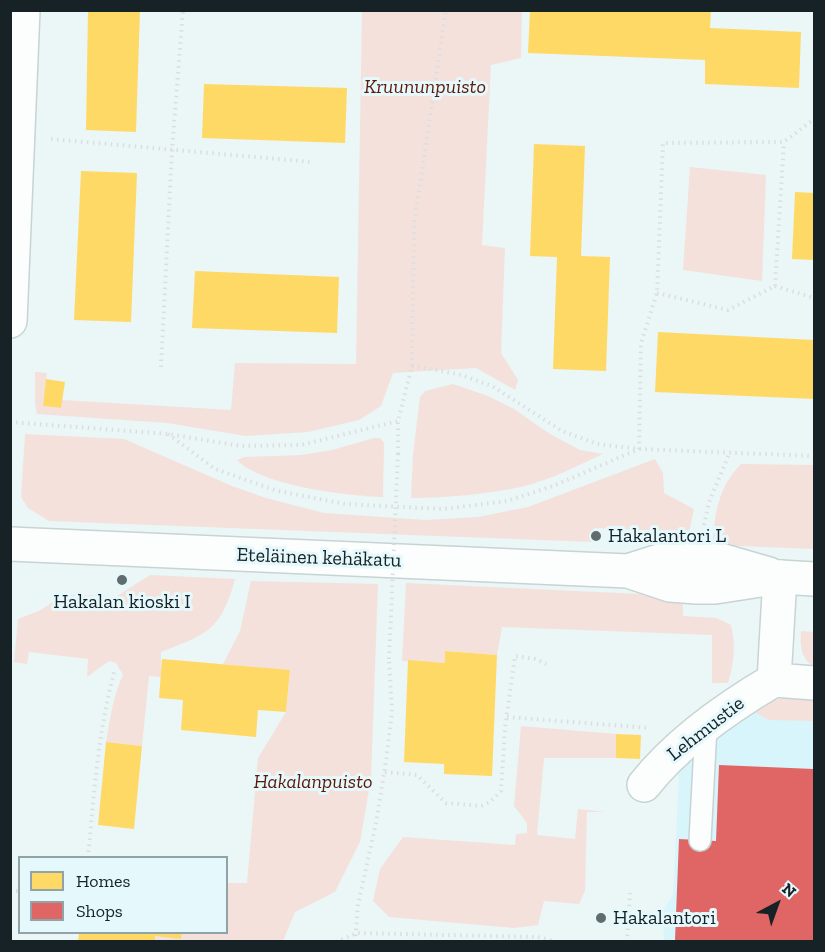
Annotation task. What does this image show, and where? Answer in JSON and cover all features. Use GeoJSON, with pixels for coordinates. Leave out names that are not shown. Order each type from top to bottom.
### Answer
{"type":"FeatureCollection","features":[{"type":"Feature","properties":{"kind":"street"},"geometry":{"type":"LineString","coordinates":[[10,321],[23,10]]}},
{"type":"Feature","properties":{"kind":"street","name":"Eteläinen kehäkatu"},"geometry":{"type":"LineString","coordinates":[[10,544],[628,571],[672,557],[699,558],[717,559],[780,577],[814,579]]}},
{"type":"Feature","properties":{"kind":"street"},"geometry":{"type":"LineString","coordinates":[[780,577],[774,680],[814,683]]}},
{"type":"Feature","properties":{"kind":"street","name":"Lehmustie"},"geometry":{"type":"LineString","coordinates":[[644,784],[658,768],[733,704],[774,680]]}},
{"type":"Feature","properties":{"kind":"lane"},"geometry":{"type":"LineString","coordinates":[[699,840],[700,732]]}},
{"type":"Feature","properties":{"kind":"path"},"geometry":{"type":"LineString","coordinates":[[161,366],[172,150],[183,10]]}},
{"type":"Feature","properties":{"kind":"path"},"geometry":{"type":"LineString","coordinates":[[355,942],[358,905],[385,772],[392,712],[389,659],[398,421],[412,366],[414,224],[447,10]]}},
{"type":"Feature","properties":{"kind":"path"},"geometry":{"type":"LineString","coordinates":[[639,449],[640,343],[657,292],[663,143],[784,142],[814,119]]}},
{"type":"Feature","properties":{"kind":"path"},"geometry":{"type":"LineString","coordinates":[[41,138],[312,162]]}},
{"type":"Feature","properties":{"kind":"path"},"geometry":{"type":"LineString","coordinates":[[776,286],[784,142]]}},
{"type":"Feature","properties":{"kind":"path"},"geometry":{"type":"LineString","coordinates":[[657,292],[728,310],[776,286],[814,298]]}},
{"type":"Feature","properties":{"kind":"path"},"geometry":{"type":"LineString","coordinates":[[412,366],[458,374],[492,386],[562,431],[597,444],[639,449],[814,456]]}},
{"type":"Feature","properties":{"kind":"path"},"geometry":{"type":"LineString","coordinates":[[10,422],[168,434],[241,446],[301,445],[398,421]]}},
{"type":"Feature","properties":{"kind":"path"},"geometry":{"type":"LineString","coordinates":[[168,434],[215,468],[278,491],[345,504],[442,509],[507,501],[554,486],[639,449]]}},
{"type":"Feature","properties":{"kind":"path"},"geometry":{"type":"LineString","coordinates":[[385,772],[417,775],[446,803],[481,806],[490,802],[501,791],[515,656],[535,659],[549,665]]}},
{"type":"Feature","properties":{"kind":"path"},"geometry":{"type":"LineString","coordinates":[[88,856],[99,740],[105,705],[115,669]]}},
{"type":"Feature","properties":{"kind":"path"},"geometry":{"type":"LineString","coordinates":[[507,717],[700,732]]}},
{"type":"Feature","properties":{"kind":"path"},"geometry":{"type":"LineString","coordinates":[[627,942],[630,892]]}},
{"type":"Feature","properties":{"kind":"path"},"geometry":{"type":"LineString","coordinates":[[336,942],[357,933],[538,937],[558,942]]}},
{"type":"Feature","properties":{"kind":"shaded area"},"geometry":{"type":"Polygon","coordinates":[[[753,702],[814,704],[814,941],[664,941],[663,911],[673,895],[679,776],[674,771],[753,702]]]}},
{"type":"Feature","properties":{"kind":"green space","name":"Kruununpuisto"},"geometry":{"type":"Polygon","coordinates":[[[362,11],[522,11],[521,58],[491,65],[482,245],[505,248],[501,353],[518,380],[515,390],[476,368],[393,373],[381,406],[359,420],[308,432],[246,436],[167,423],[37,414],[35,372],[47,373],[43,406],[61,408],[62,400],[231,410],[235,363],[356,364],[362,11]]]}},
{"type":"Feature","properties":{"kind":"green space"},"geometry":{"type":"Polygon","coordinates":[[[690,167],[766,175],[762,281],[683,270],[690,167]]]}},
{"type":"Feature","properties":{"kind":"green space"},"geometry":{"type":"Polygon","coordinates":[[[453,384],[488,396],[514,409],[550,434],[580,450],[603,454],[553,477],[521,487],[466,495],[411,498],[413,454],[420,397],[425,391],[453,384]]]}},
{"type":"Feature","properties":{"kind":"green space"},"geometry":{"type":"Polygon","coordinates":[[[25,434],[124,439],[232,486],[266,498],[324,513],[426,520],[478,517],[528,507],[655,459],[663,473],[664,493],[694,509],[689,532],[594,528],[593,542],[49,521],[28,508],[21,497],[25,434]]]}},
{"type":"Feature","properties":{"kind":"green space"},"geometry":{"type":"Polygon","coordinates":[[[380,438],[384,443],[383,497],[328,492],[285,483],[265,477],[237,460],[244,457],[301,455],[332,450],[380,438]]]}},
{"type":"Feature","properties":{"kind":"green space"},"geometry":{"type":"Polygon","coordinates":[[[741,464],[814,465],[814,549],[713,545],[719,501],[727,482],[741,464]]]}},
{"type":"Feature","properties":{"kind":"green space"},"geometry":{"type":"Polygon","coordinates":[[[150,575],[235,579],[224,609],[210,628],[190,640],[161,652],[161,677],[149,676],[142,746],[106,742],[114,699],[123,675],[116,663],[109,661],[87,677],[88,659],[29,652],[27,664],[14,662],[18,619],[41,610],[63,595],[117,596],[150,575]]]}},
{"type":"Feature","properties":{"kind":"green space","name":"Hakalanpuisto"},"geometry":{"type":"Polygon","coordinates":[[[251,581],[378,584],[371,778],[360,842],[335,892],[295,912],[283,941],[155,942],[155,936],[181,938],[182,934],[228,934],[228,883],[247,883],[258,758],[286,712],[290,671],[223,664],[240,631],[251,581]]]}},
{"type":"Feature","properties":{"kind":"green space"},"geometry":{"type":"Polygon","coordinates":[[[406,583],[683,596],[683,616],[716,618],[731,625],[734,654],[728,683],[712,683],[712,635],[502,627],[497,655],[446,651],[445,663],[402,661],[406,583]]]}},
{"type":"Feature","properties":{"kind":"green space"},"geometry":{"type":"Polygon","coordinates":[[[801,631],[814,632],[814,667],[806,660],[802,652],[801,631]]]}},
{"type":"Feature","properties":{"kind":"green space"},"geometry":{"type":"Polygon","coordinates":[[[783,698],[814,700],[814,721],[769,720],[754,712],[783,698]]]}},
{"type":"Feature","properties":{"kind":"green space"},"geometry":{"type":"Polygon","coordinates":[[[521,726],[616,734],[616,758],[544,758],[537,835],[575,839],[578,809],[606,812],[587,812],[585,891],[579,904],[544,901],[538,925],[514,928],[389,917],[373,901],[380,869],[403,837],[515,845],[516,834],[527,833],[527,823],[514,806],[521,726]]]}},
{"type":"Feature","properties":{"kind":"building: Homes"},"geometry":{"type":"Polygon","coordinates":[[[88,10],[140,10],[136,132],[86,130],[88,10]]]}},
{"type":"Feature","properties":{"kind":"building: Homes"},"geometry":{"type":"Polygon","coordinates":[[[530,10],[711,10],[710,28],[801,32],[799,88],[705,84],[705,60],[528,53],[530,10]]]}},
{"type":"Feature","properties":{"kind":"building: Homes"},"geometry":{"type":"Polygon","coordinates":[[[204,84],[347,88],[345,143],[202,138],[204,84]]]}},
{"type":"Feature","properties":{"kind":"building: Homes"},"geometry":{"type":"Polygon","coordinates":[[[534,144],[585,146],[581,256],[610,257],[606,371],[553,369],[557,257],[530,256],[534,144]]]}},
{"type":"Feature","properties":{"kind":"building: Homes"},"geometry":{"type":"Polygon","coordinates":[[[81,171],[137,173],[131,322],[74,320],[81,171]]]}},
{"type":"Feature","properties":{"kind":"building: Homes"},"geometry":{"type":"Polygon","coordinates":[[[795,192],[814,193],[814,260],[792,259],[795,192]]]}},
{"type":"Feature","properties":{"kind":"building: Homes"},"geometry":{"type":"Polygon","coordinates":[[[195,271],[339,277],[337,333],[192,328],[195,271]]]}},
{"type":"Feature","properties":{"kind":"building: Homes"},"geometry":{"type":"Polygon","coordinates":[[[658,332],[814,340],[814,399],[655,392],[658,332]]]}},
{"type":"Feature","properties":{"kind":"building: Homes"},"geometry":{"type":"Polygon","coordinates":[[[46,379],[65,382],[61,408],[43,406],[46,379]]]}},
{"type":"Feature","properties":{"kind":"building: Homes"},"geometry":{"type":"Polygon","coordinates":[[[445,651],[497,655],[492,776],[444,774],[444,764],[404,762],[408,660],[445,663],[445,651]]]}},
{"type":"Feature","properties":{"kind":"building: Homes"},"geometry":{"type":"Polygon","coordinates":[[[162,659],[290,670],[286,712],[258,710],[256,737],[181,730],[183,700],[159,698],[162,659]]]}},
{"type":"Feature","properties":{"kind":"building: Homes"},"geometry":{"type":"Polygon","coordinates":[[[616,734],[641,735],[640,759],[616,758],[616,734]]]}},
{"type":"Feature","properties":{"kind":"building: Homes"},"geometry":{"type":"Polygon","coordinates":[[[106,742],[142,746],[134,829],[98,825],[106,742]]]}},
{"type":"Feature","properties":{"kind":"building: Homes"},"geometry":{"type":"Polygon","coordinates":[[[79,934],[182,934],[181,939],[155,936],[155,942],[78,942],[79,934]]]}},
{"type":"Feature","properties":{"kind":"building: Shops"},"geometry":{"type":"Polygon","coordinates":[[[719,765],[814,769],[814,942],[675,940],[679,839],[716,841],[719,765]]]}},
{"type":"Feature","properties":{"kind":"place","name":"Hakalantori L"},"geometry":{"type":"Point","coordinates":[596,536]}},
{"type":"Feature","properties":{"kind":"place","name":"Hakalan kioski I"},"geometry":{"type":"Point","coordinates":[122,580]}},
{"type":"Feature","properties":{"kind":"place","name":"Hakalantori"},"geometry":{"type":"Point","coordinates":[601,918]}}]}
